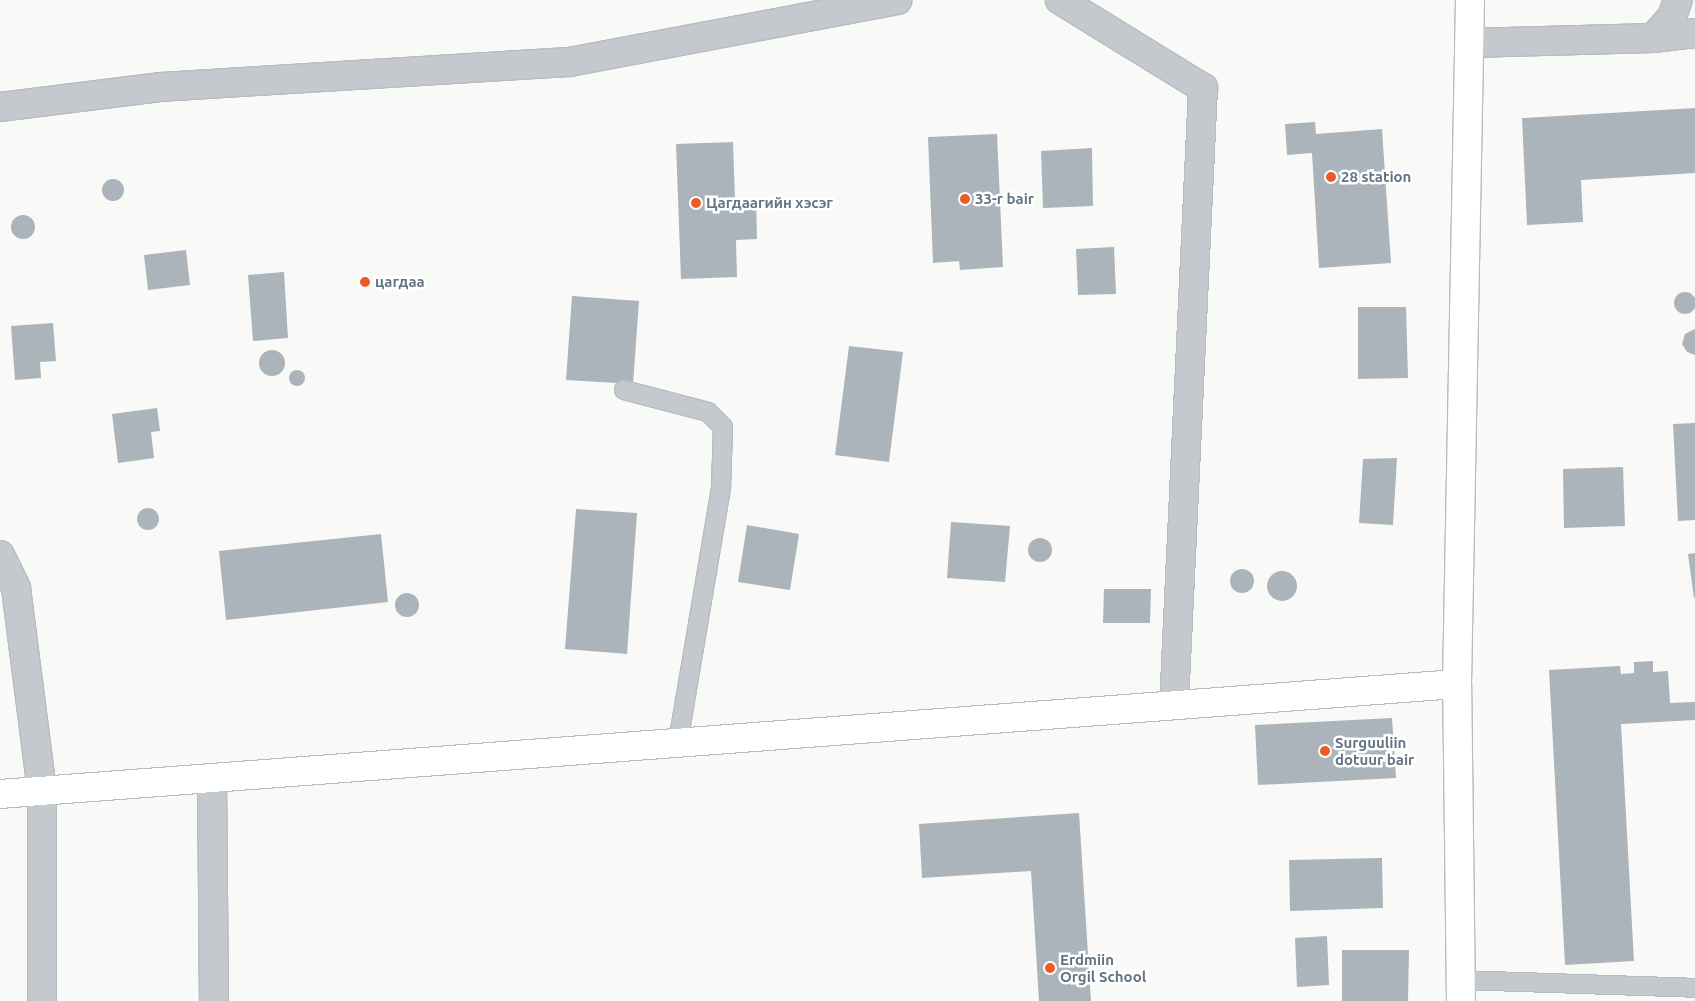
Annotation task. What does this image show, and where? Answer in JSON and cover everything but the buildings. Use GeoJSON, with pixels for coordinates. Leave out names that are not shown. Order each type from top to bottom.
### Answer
{"type":"FeatureCollection","features":[{"type":"Feature","properties":{"kind":"street"},"geometry":{"type":"LineString","coordinates":[[0,107],[160,87],[570,62],[897,0]]}},
{"type":"Feature","properties":{"kind":"street"},"geometry":{"type":"LineString","coordinates":[[1060,0],[1203,88],[1174,705]]}},
{"type":"Feature","properties":{"kind":"street"},"geometry":{"type":"LineString","coordinates":[[1460,991],[1456,684],[1470,0]]}},
{"type":"Feature","properties":{"kind":"street"},"geometry":{"type":"LineString","coordinates":[[1653,38],[1672,18],[1678,0]]}},
{"type":"Feature","properties":{"kind":"street"},"geometry":{"type":"LineString","coordinates":[[1470,43],[1653,38],[1695,33]]}},
{"type":"Feature","properties":{"kind":"street"},"geometry":{"type":"LineString","coordinates":[[0,555],[16,588],[42,791],[42,1001]]}},
{"type":"Feature","properties":{"kind":"street"},"geometry":{"type":"LineString","coordinates":[[0,794],[1456,684]]}},
{"type":"Feature","properties":{"kind":"street"},"geometry":{"type":"LineString","coordinates":[[212,778],[214,1001]]}},
{"type":"Feature","properties":{"kind":"lane"},"geometry":{"type":"LineString","coordinates":[[624,390],[708,412],[723,427],[721,488],[678,743]]}},
{"type":"Feature","properties":{"kind":"lane"},"geometry":{"type":"LineString","coordinates":[[1460,991],[1695,988]]}},
{"type":"Feature","properties":{"kind":"place","name":"28 station"},"geometry":{"type":"Point","coordinates":[1331,177]}},
{"type":"Feature","properties":{"kind":"place","name":"33-r bair"},"geometry":{"type":"Point","coordinates":[965,199]}},
{"type":"Feature","properties":{"kind":"place","name":"Цагдаагийн хэсэг"},"geometry":{"type":"Point","coordinates":[696,203]}},
{"type":"Feature","properties":{"kind":"place","name":"цагдаа"},"geometry":{"type":"Point","coordinates":[365,282]}},
{"type":"Feature","properties":{"kind":"place","name":"Surguuliin dotuur bair"},"geometry":{"type":"Point","coordinates":[1325,751]}},
{"type":"Feature","properties":{"kind":"place","name":"Erdmiin Orgil School"},"geometry":{"type":"Point","coordinates":[1050,968]}}]}
